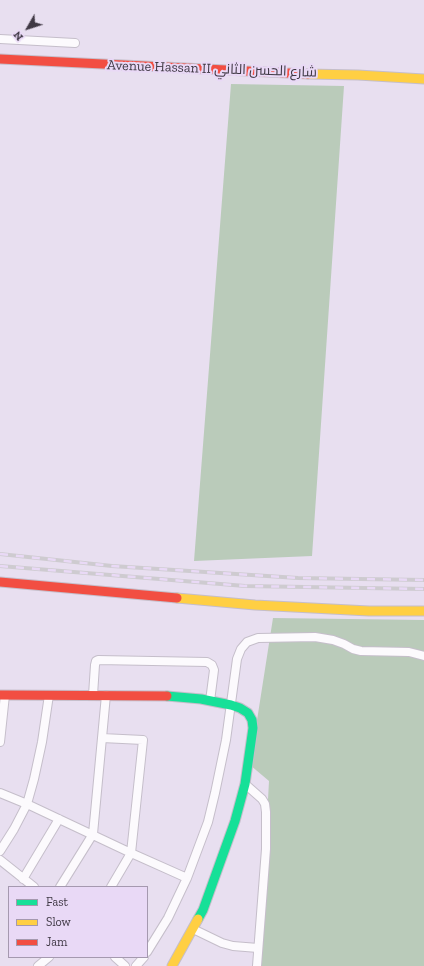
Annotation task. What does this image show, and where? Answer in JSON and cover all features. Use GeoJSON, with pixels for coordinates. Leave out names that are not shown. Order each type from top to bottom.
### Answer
{"type":"FeatureCollection","features":[{"type":"Feature","properties":{"kind":"street"},"geometry":{"type":"LineString","coordinates":[[0,39],[75,43]]}},
{"type":"Feature","properties":{"kind":"street","name":"Avenue Hassan II شارع الحسن الثاني"},"geometry":{"type":"LineString","coordinates":[[0,60],[424,79]]}},
{"type":"Feature","properties":{"kind":"street"},"geometry":{"type":"LineString","coordinates":[[0,582],[255,605],[369,611],[424,611]]}},
{"type":"Feature","properties":{"kind":"street"},"geometry":{"type":"LineString","coordinates":[[148,950],[168,918],[187,878],[201,843],[215,793],[231,705],[237,659],[241,649],[247,642],[258,638],[315,637],[333,640],[344,644],[353,650],[361,652],[409,652],[424,656]]}},
{"type":"Feature","properties":{"kind":"street"},"geometry":{"type":"LineString","coordinates":[[93,695],[95,665],[98,660],[207,662],[212,665],[214,670],[210,700]]}},
{"type":"Feature","properties":{"kind":"street"},"geometry":{"type":"LineString","coordinates":[[0,742],[2,695],[162,696],[210,700],[231,705],[248,714],[252,720],[253,728],[245,784],[229,842],[203,910],[172,966]]}},
{"type":"Feature","properties":{"kind":"street"},"geometry":{"type":"LineString","coordinates":[[0,850],[14,829],[27,804],[42,742],[49,695]]}},
{"type":"Feature","properties":{"kind":"street"},"geometry":{"type":"LineString","coordinates":[[61,886],[93,834],[106,695]]}},
{"type":"Feature","properties":{"kind":"street"},"geometry":{"type":"LineString","coordinates":[[102,738],[142,740],[131,853],[112,886]]}},
{"type":"Feature","properties":{"kind":"street"},"geometry":{"type":"LineString","coordinates":[[245,784],[262,799],[265,804],[266,812],[266,849],[257,966]]}},
{"type":"Feature","properties":{"kind":"street"},"geometry":{"type":"LineString","coordinates":[[0,793],[187,878]]}},
{"type":"Feature","properties":{"kind":"street"},"geometry":{"type":"LineString","coordinates":[[23,879],[59,819]]}},
{"type":"Feature","properties":{"kind":"street"},"geometry":{"type":"LineString","coordinates":[[0,860],[33,886]]}},
{"type":"Feature","properties":{"kind":"street"},"geometry":{"type":"LineString","coordinates":[[193,929],[222,943],[233,946],[258,948]]}},
{"type":"Feature","properties":{"kind":"street"},"geometry":{"type":"LineString","coordinates":[[38,966],[48,958]]}},
{"type":"Feature","properties":{"kind":"street"},"geometry":{"type":"LineString","coordinates":[[116,958],[125,966]]}},
{"type":"Feature","properties":{"kind":"street"},"geometry":{"type":"LineString","coordinates":[[136,966],[143,958]]}},
{"type":"Feature","properties":{"kind":"green space"},"geometry":{"type":"Polygon","coordinates":[[[231,84],[344,86],[312,556],[194,561],[231,84]]]}},
{"type":"Feature","properties":{"kind":"green space"},"geometry":{"type":"Polygon","coordinates":[[[273,618],[424,620],[424,966],[259,966],[269,781],[250,765],[273,618]]]}},
{"type":"Feature","properties":{"kind":"railway"},"geometry":{"type":"LineString","coordinates":[[0,554],[112,566],[298,578],[424,580]]}},
{"type":"Feature","properties":{"kind":"railway"},"geometry":{"type":"LineString","coordinates":[[0,566],[245,586],[424,589]]}},
{"type":"Feature","properties":{"kind":"traffic: fast"},"geometry":{"type":"LineString","coordinates":[[167,696],[201,699],[231,705],[248,713],[252,720],[253,728],[245,784],[235,821],[203,910],[198,919]]}},
{"type":"Feature","properties":{"kind":"traffic: slow"},"geometry":{"type":"LineString","coordinates":[[308,74],[424,79]]}},
{"type":"Feature","properties":{"kind":"traffic: slow"},"geometry":{"type":"LineString","coordinates":[[177,598],[255,605],[369,611],[424,611]]}},
{"type":"Feature","properties":{"kind":"traffic: slow"},"geometry":{"type":"LineString","coordinates":[[172,966],[198,919]]}},
{"type":"Feature","properties":{"kind":"traffic: jam"},"geometry":{"type":"LineString","coordinates":[[0,59],[308,74]]}},
{"type":"Feature","properties":{"kind":"traffic: jam"},"geometry":{"type":"LineString","coordinates":[[0,582],[177,598]]}},
{"type":"Feature","properties":{"kind":"traffic: jam"},"geometry":{"type":"LineString","coordinates":[[0,695],[167,696]]}}]}
